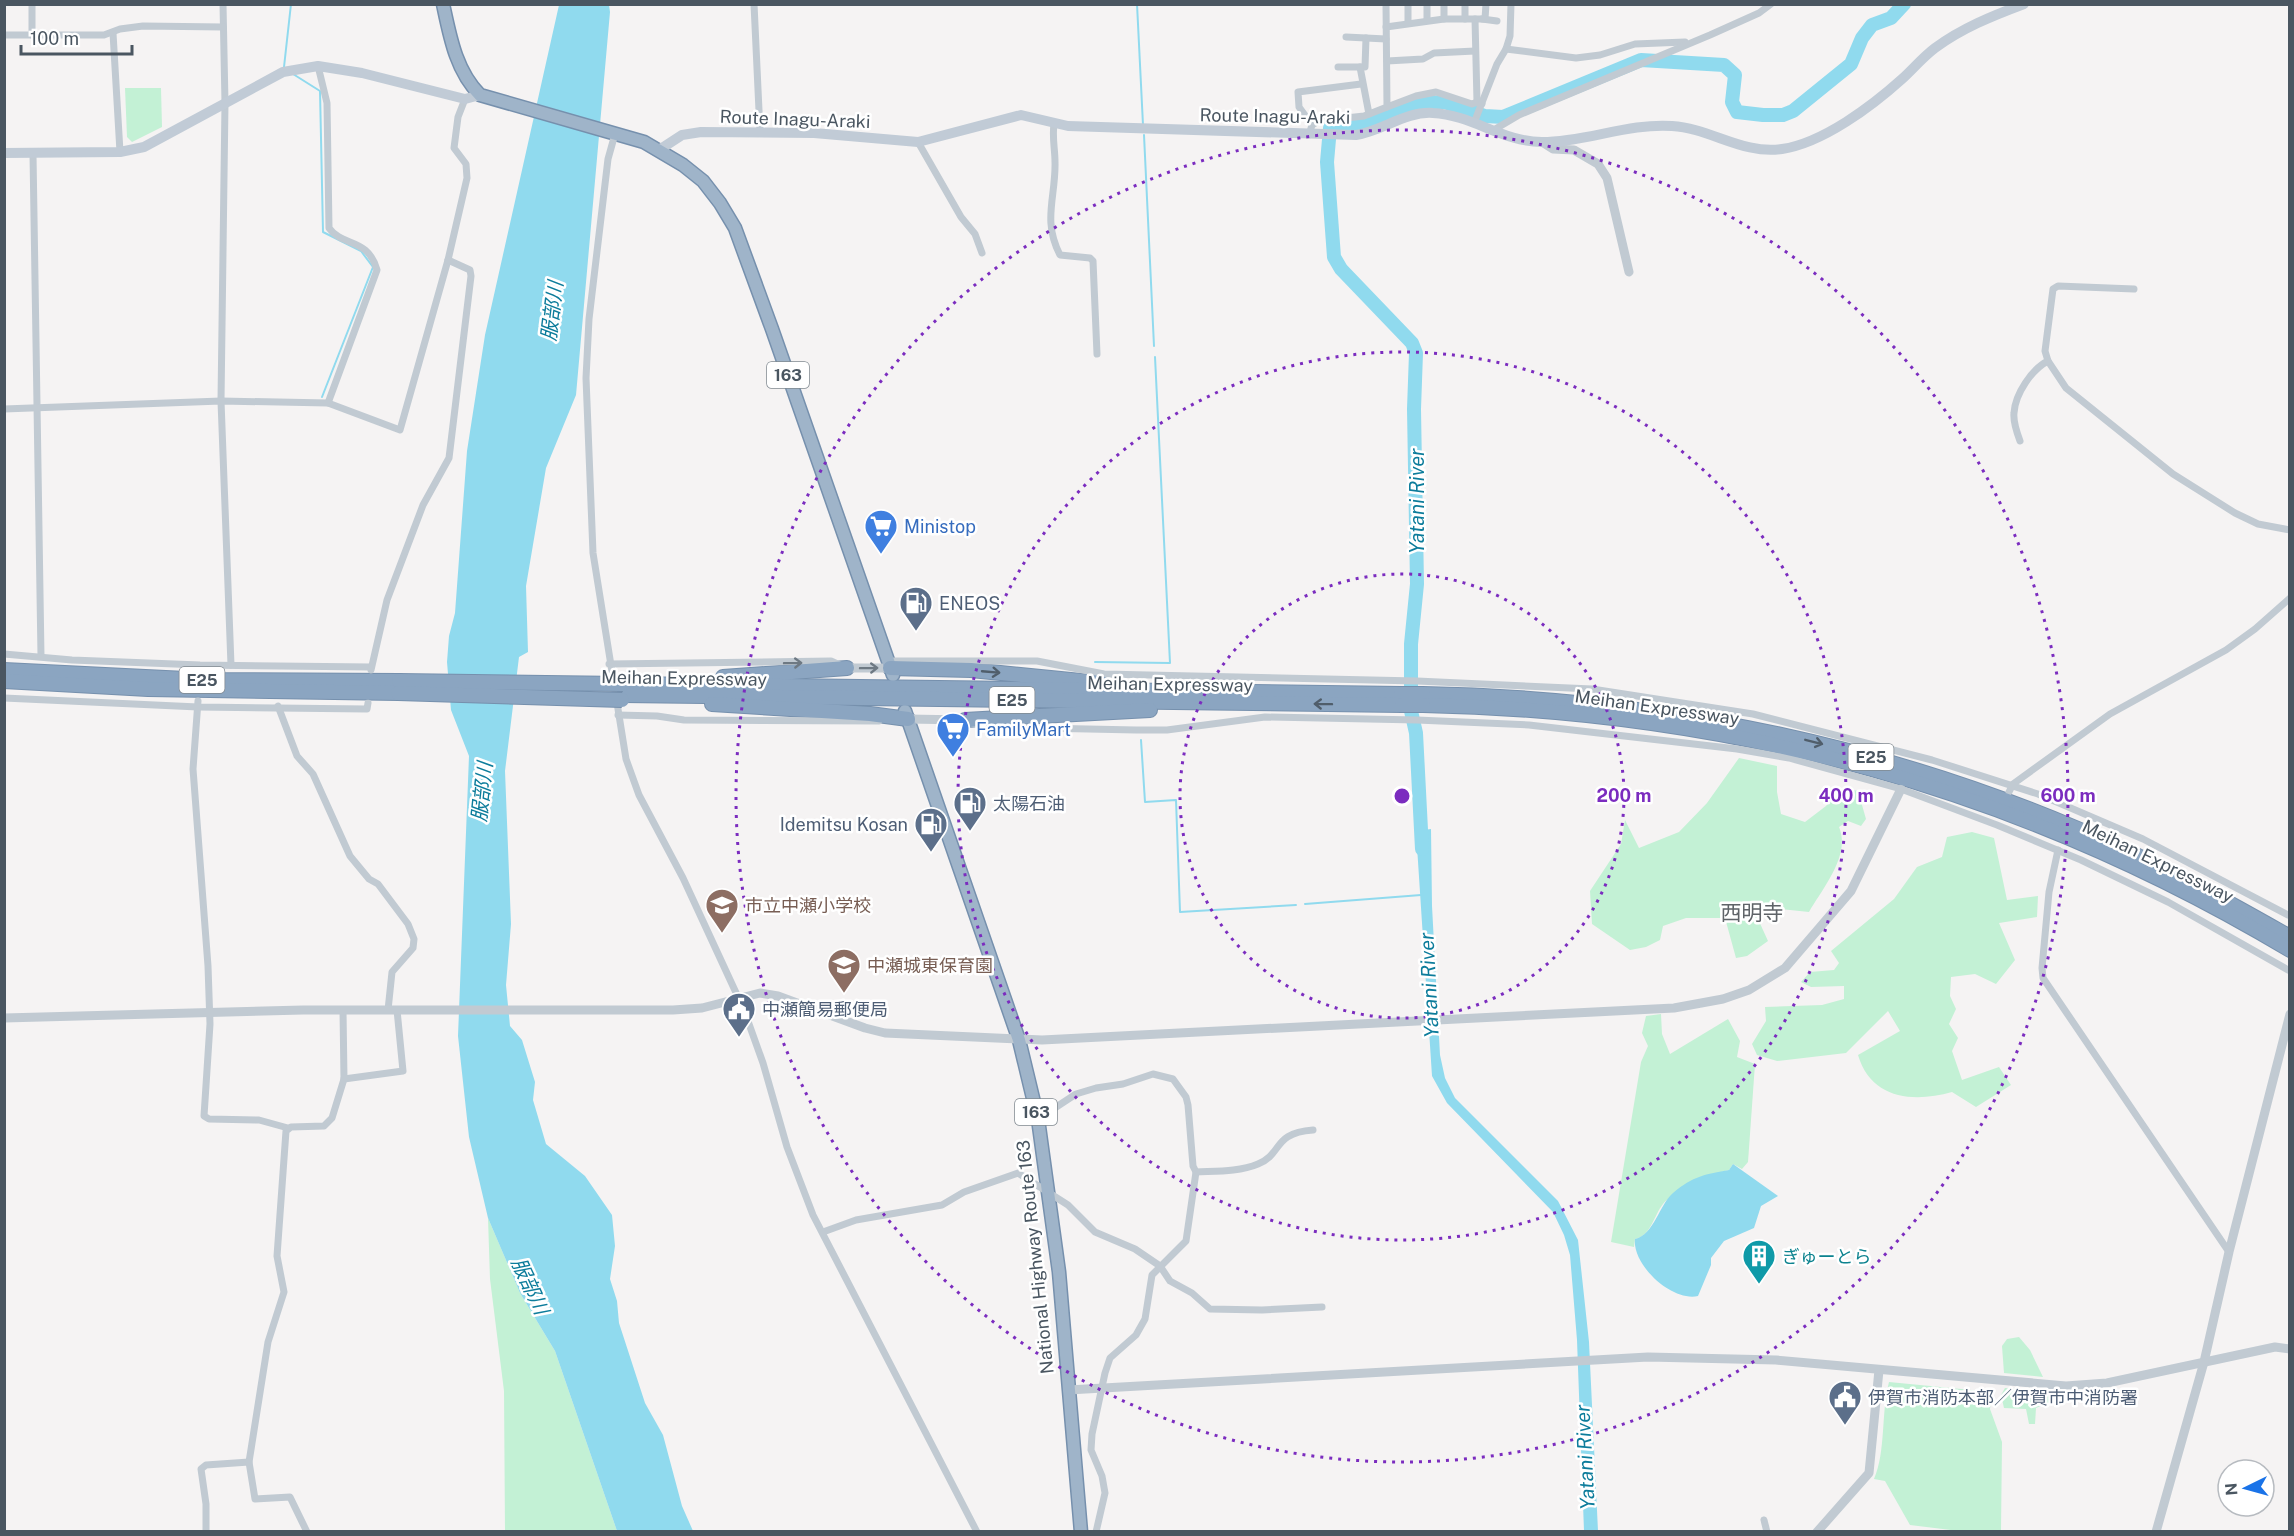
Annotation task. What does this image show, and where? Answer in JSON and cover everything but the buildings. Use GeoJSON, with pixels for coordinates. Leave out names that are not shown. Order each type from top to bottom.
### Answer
{"type":"FeatureCollection","features":[{"type":"Feature","properties":{"kind":"highway"},"geometry":{"type":"LineString","coordinates":[[443,4],[452,46],[468,83],[480,95]]}},
{"type":"Feature","properties":{"kind":"highway","name":"163"},"geometry":{"type":"LineString","coordinates":[[480,95],[614,134],[659,150],[703,182],[720,203],[735,228],[891,668]]}},
{"type":"Feature","properties":{"kind":"highway"},"geometry":{"type":"LineString","coordinates":[[625,691],[847,668]]}},
{"type":"Feature","properties":{"kind":"highway"},"geometry":{"type":"LineString","coordinates":[[891,668],[939,668],[1135,686],[1266,692]]}},
{"type":"Feature","properties":{"kind":"highway","name":"Meihan Expressway"},"geometry":{"type":"LineString","coordinates":[[4,670],[399,687],[1236,703],[1402,699]]}},
{"type":"Feature","properties":{"kind":"highway","name":"Meihan Expressway"},"geometry":{"type":"LineString","coordinates":[[4,681],[148,689],[399,687]]}},
{"type":"Feature","properties":{"kind":"highway"},"geometry":{"type":"LineString","coordinates":[[625,691],[870,714],[906,715]]}},
{"type":"Feature","properties":{"kind":"highway","name":"Meihan Expressway"},"geometry":{"type":"LineString","coordinates":[[625,691],[1266,692],[1423,700],[1548,710],[1655,723],[1765,741],[1854,763],[1985,804],[2072,839],[2160,879],[2287,942]]}},
{"type":"Feature","properties":{"kind":"highway"},"geometry":{"type":"LineString","coordinates":[[965,720],[1067,716],[1236,703]]}},
{"type":"Feature","properties":{"kind":"highway","name":"National Highway Route 163"},"geometry":{"type":"LineString","coordinates":[[906,715],[1019,1040],[1038,1119],[1050,1192],[1081,1532]]}},
{"type":"Feature","properties":{"kind":"main road","name":"Route Inagu-Araki"},"geometry":{"type":"LineString","coordinates":[[659,150],[682,135],[760,132],[918,142],[1022,115],[1054,124],[1311,130],[1327,135],[1369,133],[1403,118],[1424,113],[1452,115],[1475,120],[1492,131],[1513,138],[1542,142],[1653,125],[1699,130],[1761,151],[1783,149],[1813,139],[1871,105],[1933,49],[1959,32],[2024,4]]}},
{"type":"Feature","properties":{"kind":"main road"},"geometry":{"type":"LineString","coordinates":[[4,153],[120,153],[144,147],[287,71],[318,66],[362,73],[465,99],[480,95]]}},
{"type":"Feature","properties":{"kind":"street"},"geometry":{"type":"LineString","coordinates":[[32,4],[32,35]]}},
{"type":"Feature","properties":{"kind":"street"},"geometry":{"type":"LineString","coordinates":[[223,4],[225,103],[221,401],[231,665]]}},
{"type":"Feature","properties":{"kind":"street"},"geometry":{"type":"LineString","coordinates":[[754,4],[760,132]]}},
{"type":"Feature","properties":{"kind":"street"},"geometry":{"type":"LineString","coordinates":[[1386,4],[1387,107]]}},
{"type":"Feature","properties":{"kind":"street"},"geometry":{"type":"LineString","coordinates":[[1408,4],[1408,23]]}},
{"type":"Feature","properties":{"kind":"street"},"geometry":{"type":"LineString","coordinates":[[1427,4],[1427,20]]}},
{"type":"Feature","properties":{"kind":"street"},"geometry":{"type":"LineString","coordinates":[[1444,4],[1444,19]]}},
{"type":"Feature","properties":{"kind":"street"},"geometry":{"type":"LineString","coordinates":[[1465,4],[1465,19]]}},
{"type":"Feature","properties":{"kind":"street"},"geometry":{"type":"LineString","coordinates":[[1386,27],[1427,20],[1485,19],[1486,4]]}},
{"type":"Feature","properties":{"kind":"street"},"geometry":{"type":"LineString","coordinates":[[1475,120],[1497,64],[1506,49],[1510,36],[1511,4]]}},
{"type":"Feature","properties":{"kind":"street"},"geometry":{"type":"LineString","coordinates":[[1492,131],[1503,122],[1538,106],[1759,13],[1771,4]]}},
{"type":"Feature","properties":{"kind":"street"},"geometry":{"type":"LineString","coordinates":[[1478,19],[1497,21]]}},
{"type":"Feature","properties":{"kind":"street"},"geometry":{"type":"LineString","coordinates":[[1478,19],[1475,51],[1480,105]]}},
{"type":"Feature","properties":{"kind":"street"},"geometry":{"type":"LineString","coordinates":[[4,35],[113,33],[120,28],[143,26],[223,27]]}},
{"type":"Feature","properties":{"kind":"street"},"geometry":{"type":"LineString","coordinates":[[113,33],[120,153]]}},
{"type":"Feature","properties":{"kind":"street"},"geometry":{"type":"LineString","coordinates":[[1347,37],[1386,39]]}},
{"type":"Feature","properties":{"kind":"street"},"geometry":{"type":"LineString","coordinates":[[1338,67],[1365,67],[1366,38]]}},
{"type":"Feature","properties":{"kind":"street"},"geometry":{"type":"LineString","coordinates":[[1506,49],[1576,58],[1600,55],[1635,44],[1691,42]]}},
{"type":"Feature","properties":{"kind":"street"},"geometry":{"type":"LineString","coordinates":[[1387,61],[1423,59],[1434,53],[1475,51]]}},
{"type":"Feature","properties":{"kind":"street"},"geometry":{"type":"LineString","coordinates":[[318,66],[327,103],[329,228],[339,237],[359,244],[369,255],[377,270],[328,403]]}},
{"type":"Feature","properties":{"kind":"street"},"geometry":{"type":"LineString","coordinates":[[1360,67],[1361,84],[1369,114]]}},
{"type":"Feature","properties":{"kind":"street"},"geometry":{"type":"LineString","coordinates":[[1361,84],[1298,92],[1299,107],[1311,130],[1319,121],[1369,114],[1416,96],[1436,92],[1480,105]]}},
{"type":"Feature","properties":{"kind":"street"},"geometry":{"type":"LineString","coordinates":[[4,409],[221,401],[328,403],[400,430],[448,260],[467,178],[466,164],[454,148],[458,117],[465,99]]}},
{"type":"Feature","properties":{"kind":"street"},"geometry":{"type":"LineString","coordinates":[[1054,124],[1056,164],[1049,210],[1055,245],[1060,255],[1090,258],[1093,261],[1097,354]]}},
{"type":"Feature","properties":{"kind":"street"},"geometry":{"type":"LineString","coordinates":[[614,134],[607,170],[590,319],[586,378],[593,553],[626,759],[639,795],[683,878],[738,998],[763,1063],[803,1193],[977,1532]]}},
{"type":"Feature","properties":{"kind":"street"},"geometry":{"type":"LineString","coordinates":[[918,142],[960,217],[975,234],[982,253]]}},
{"type":"Feature","properties":{"kind":"street"},"geometry":{"type":"LineString","coordinates":[[1542,142],[1553,149],[1574,150],[1598,164],[1607,178],[1629,272]]}},
{"type":"Feature","properties":{"kind":"street"},"geometry":{"type":"LineString","coordinates":[[33,154],[41,656]]}},
{"type":"Feature","properties":{"kind":"street"},"geometry":{"type":"LineString","coordinates":[[4,654],[199,668],[231,665],[371,668],[387,600],[423,506],[449,458],[471,276],[470,270],[448,260]]}},
{"type":"Feature","properties":{"kind":"street"},"geometry":{"type":"LineString","coordinates":[[2134,289],[2058,286],[2053,289],[2045,341],[2048,361],[2066,388],[2174,474],[2235,513],[2258,524],[2289,530]]}},
{"type":"Feature","properties":{"kind":"street"},"geometry":{"type":"LineString","coordinates":[[2020,441],[2013,415],[2015,404],[2038,366],[2048,361]]}},
{"type":"Feature","properties":{"kind":"street"},"geometry":{"type":"LineString","coordinates":[[2009,792],[2013,784],[2110,714],[2226,650],[2256,629],[2289,598]]}},
{"type":"Feature","properties":{"kind":"street"},"geometry":{"type":"LineString","coordinates":[[609,664],[831,661],[847,668],[891,668],[1037,661],[1104,674],[1406,680],[1592,689],[1753,714],[1932,760],[2013,784],[2144,838],[2289,916]]}},
{"type":"Feature","properties":{"kind":"street"},"geometry":{"type":"LineString","coordinates":[[1416,681],[1417,720]]}},
{"type":"Feature","properties":{"kind":"street"},"geometry":{"type":"LineString","coordinates":[[4,699],[367,709],[368,703]]}},
{"type":"Feature","properties":{"kind":"street"},"geometry":{"type":"LineString","coordinates":[[198,704],[193,769],[208,966],[209,1013],[204,1116],[209,1119],[260,1120],[288,1128],[316,1128],[329,1123],[344,1079],[343,1010]]}},
{"type":"Feature","properties":{"kind":"street"},"geometry":{"type":"LineString","coordinates":[[278,706],[297,756],[313,774],[351,856],[369,879],[378,884],[408,924],[414,939],[413,948],[392,972],[393,1010],[403,1071],[344,1079]]}},
{"type":"Feature","properties":{"kind":"street"},"geometry":{"type":"LineString","coordinates":[[618,715],[726,721],[906,715],[965,720],[984,727],[1061,730],[1167,729],[1264,717],[1417,720],[1529,725],[1702,743],[1789,758],[1901,789],[1997,825],[2058,850],[2168,902],[2289,970]]}},
{"type":"Feature","properties":{"kind":"street"},"geometry":{"type":"LineString","coordinates":[[1104,719],[1105,728]]}},
{"type":"Feature","properties":{"kind":"street"},"geometry":{"type":"LineString","coordinates":[[4,1018],[343,1010],[687,1009],[760,993],[778,996],[865,1028],[885,1033],[1019,1040],[1674,1008],[1723,999],[1749,990],[1785,968],[1851,891],[1901,789]]}},
{"type":"Feature","properties":{"kind":"street"},"geometry":{"type":"LineString","coordinates":[[1997,825],[2000,817]]}},
{"type":"Feature","properties":{"kind":"street"},"geometry":{"type":"LineString","coordinates":[[2058,850],[2049,892],[2043,978],[2229,1252]]}},
{"type":"Feature","properties":{"kind":"street"},"geometry":{"type":"LineString","coordinates":[[2156,1532],[2204,1362],[2229,1252],[2289,1014]]}},
{"type":"Feature","properties":{"kind":"street"},"geometry":{"type":"LineString","coordinates":[[1038,1119],[1076,1094],[1124,1084],[1153,1074],[1164,1074],[1173,1079],[1186,1097],[1193,1166],[1196,1172],[1186,1241],[1160,1266],[1149,1283],[1145,1319],[1136,1335],[1110,1358],[1101,1388],[1092,1434],[1091,1450],[1102,1476],[1105,1493],[1096,1532]]}},
{"type":"Feature","properties":{"kind":"street"},"geometry":{"type":"LineString","coordinates":[[288,1128],[277,1256],[284,1292],[268,1342],[249,1462],[255,1498],[290,1497],[307,1532]]}},
{"type":"Feature","properties":{"kind":"street"},"geometry":{"type":"LineString","coordinates":[[1196,1172],[1233,1170],[1259,1164],[1281,1140],[1295,1132],[1312,1130]]}},
{"type":"Feature","properties":{"kind":"street"},"geometry":{"type":"LineString","coordinates":[[823,1232],[856,1221],[942,1205],[964,1192],[1018,1173],[1050,1192],[1076,1212],[1088,1228],[1135,1249],[1160,1266],[1170,1281],[1192,1293],[1210,1309],[1262,1310],[1322,1307]]}},
{"type":"Feature","properties":{"kind":"street"},"geometry":{"type":"LineString","coordinates":[[1068,1390],[1570,1360],[1691,1357],[1765,1359],[2066,1386],[2107,1383],[2275,1347],[2288,1347]]}},
{"type":"Feature","properties":{"kind":"street"},"geometry":{"type":"LineString","coordinates":[[1817,1532],[1869,1473],[1879,1370]]}},
{"type":"Feature","properties":{"kind":"street"},"geometry":{"type":"LineString","coordinates":[[206,1532],[206,1504],[201,1469],[206,1465],[249,1462]]}},
{"type":"Feature","properties":{"kind":"street"},"geometry":{"type":"LineString","coordinates":[[1764,1520],[1767,1532]]}},
{"type":"Feature","properties":{"kind":"green space"},"geometry":{"type":"Polygon","coordinates":[[[125,88],[161,88],[162,127],[132,142],[127,137],[125,88]]]}},
{"type":"Feature","properties":{"kind":"green space"},"geometry":{"type":"Polygon","coordinates":[[[1739,758],[1777,766],[1777,792],[1781,814],[1805,822],[1826,806],[1840,789],[1863,791],[1862,805],[1866,819],[1861,826],[1848,821],[1839,827],[1842,838],[1838,860],[1828,882],[1809,912],[1762,907],[1758,919],[1768,941],[1747,956],[1736,958],[1725,918],[1686,918],[1663,926],[1660,940],[1646,947],[1630,950],[1592,924],[1590,891],[1621,844],[1625,820],[1639,848],[1679,832],[1707,803],[1739,758]]]}},
{"type":"Feature","properties":{"kind":"green space"},"geometry":{"type":"Polygon","coordinates":[[[1972,832],[1994,838],[2007,900],[2038,896],[2037,917],[1999,923],[2015,960],[1996,984],[1975,974],[1951,977],[1950,996],[1956,1009],[1949,1024],[1958,1038],[1952,1051],[1962,1080],[1999,1067],[2011,1085],[1976,1107],[1952,1092],[1909,1097],[1883,1089],[1864,1070],[1858,1055],[1900,1031],[1888,1011],[1846,1053],[1777,1061],[1757,1055],[1752,1044],[1766,1021],[1765,1007],[1822,1005],[1844,999],[1844,986],[1811,987],[1801,982],[1810,972],[1834,970],[1839,963],[1831,951],[1894,899],[1917,867],[1942,857],[1947,837],[1972,832]]]}},
{"type":"Feature","properties":{"kind":"green space"},"geometry":{"type":"Polygon","coordinates":[[[1661,1014],[1662,1034],[1670,1054],[1728,1019],[1740,1041],[1737,1057],[1755,1064],[1748,1162],[1742,1169],[1733,1164],[1729,1170],[1694,1183],[1676,1193],[1663,1204],[1649,1230],[1635,1239],[1634,1247],[1611,1242],[1641,1062],[1648,1046],[1642,1033],[1646,1016],[1661,1014]]]}},
{"type":"Feature","properties":{"kind":"green space"},"geometry":{"type":"Polygon","coordinates":[[[488,1218],[520,1293],[555,1351],[617,1531],[505,1531],[504,1391],[490,1279],[488,1218]]]}},
{"type":"Feature","properties":{"kind":"green space"},"geometry":{"type":"Polygon","coordinates":[[[2019,1337],[2030,1350],[2043,1377],[2004,1373],[2002,1346],[2007,1339],[2019,1337]]]}},
{"type":"Feature","properties":{"kind":"green space"},"geometry":{"type":"Polygon","coordinates":[[[1889,1382],[1992,1392],[1990,1409],[2002,1442],[2001,1531],[1959,1531],[1910,1525],[1885,1481],[1874,1479],[1880,1457],[1889,1382]]]}},
{"type":"Feature","properties":{"kind":"green space"},"geometry":{"type":"Polygon","coordinates":[[[2005,1388],[2050,1392],[2050,1402],[2036,1408],[2035,1424],[2029,1424],[2026,1409],[2004,1408],[2001,1395],[2005,1388]]]}},
{"type":"Feature","properties":{"kind":"water","name":"服部川"},"geometry":{"type":"Polygon","coordinates":[[[559,5],[609,5],[610,12],[576,395],[546,468],[526,586],[528,652],[519,657],[505,771],[511,924],[506,985],[510,1026],[522,1040],[535,1082],[533,1100],[546,1144],[585,1176],[612,1215],[615,1246],[610,1279],[617,1301],[619,1323],[645,1403],[663,1435],[682,1506],[693,1531],[617,1531],[555,1351],[520,1293],[488,1218],[469,1137],[458,1036],[469,756],[451,710],[447,662],[449,636],[455,613],[467,451],[485,335],[559,5]]]}},
{"type":"Feature","properties":{"kind":"water"},"geometry":{"type":"Polygon","coordinates":[[[1431,829],[1432,906],[1440,1055],[1445,1078],[1455,1098],[1558,1201],[1578,1240],[1589,1342],[1598,1531],[1584,1531],[1577,1340],[1570,1255],[1564,1235],[1553,1212],[1447,1103],[1432,1076],[1416,831],[1431,829]]]}},
{"type":"Feature","properties":{"kind":"water"},"geometry":{"type":"Polygon","coordinates":[[[1733,1164],[1778,1196],[1761,1206],[1754,1228],[1724,1241],[1711,1258],[1711,1265],[1698,1296],[1677,1293],[1656,1280],[1647,1270],[1640,1260],[1635,1239],[1647,1232],[1668,1198],[1680,1187],[1700,1177],[1729,1170],[1733,1164]]]}},
{"type":"Feature","properties":{"kind":"waterway"},"geometry":{"type":"LineString","coordinates":[[284,67],[291,4]]}},
{"type":"Feature","properties":{"kind":"waterway"},"geometry":{"type":"LineString","coordinates":[[1137,4],[1143,125]]}},
{"type":"Feature","properties":{"kind":"waterway","name":"Yatani River"},"geometry":{"type":"LineString","coordinates":[[1422,849],[1416,733],[1411,711],[1411,644],[1417,584],[1414,409],[1416,353],[1412,343],[1341,269],[1334,257],[1327,162],[1330,128],[1364,125],[1422,103],[1444,102],[1485,116],[1503,117],[1641,60],[1724,65],[1735,75],[1732,102],[1737,112],[1783,115],[1793,111],[1851,64],[1862,38],[1872,25],[1891,18],[1904,4]]}},
{"type":"Feature","properties":{"kind":"waterway"},"geometry":{"type":"LineString","coordinates":[[293,74],[320,91],[323,232],[361,251],[373,267],[322,397]]}},
{"type":"Feature","properties":{"kind":"waterway"},"geometry":{"type":"LineString","coordinates":[[1144,135],[1154,346]]}},
{"type":"Feature","properties":{"kind":"waterway"},"geometry":{"type":"LineString","coordinates":[[1095,662],[1170,663],[1155,357]]}},
{"type":"Feature","properties":{"kind":"waterway"},"geometry":{"type":"LineString","coordinates":[[1141,740],[1145,802],[1176,800],[1180,912],[1296,905]]}},
{"type":"Feature","properties":{"kind":"waterway"},"geometry":{"type":"LineString","coordinates":[[1305,904],[1421,895]]}},
{"type":"Feature","properties":{"kind":"place","name":"Ministop"},"geometry":{"type":"Point","coordinates":[881,555]}},
{"type":"Feature","properties":{"kind":"place","name":"ENEOS"},"geometry":{"type":"Point","coordinates":[916,632]}},
{"type":"Feature","properties":{"kind":"place","name":"FamilyMart"},"geometry":{"type":"Point","coordinates":[953,758]}},
{"type":"Feature","properties":{"kind":"place","name":"太陽石油"},"geometry":{"type":"Point","coordinates":[970,832]}},
{"type":"Feature","properties":{"kind":"place","name":"Idemitsu Kosan"},"geometry":{"type":"Point","coordinates":[931,853]}},
{"type":"Feature","properties":{"kind":"place","name":"市立中瀬小学校"},"geometry":{"type":"Point","coordinates":[722,934]}},
{"type":"Feature","properties":{"kind":"place","name":"中瀬城東保育園"},"geometry":{"type":"Point","coordinates":[844,994]}},
{"type":"Feature","properties":{"kind":"place","name":"中瀬簡易郵便局"},"geometry":{"type":"Point","coordinates":[739,1038]}},
{"type":"Feature","properties":{"kind":"place","name":"ぎゅーとら"},"geometry":{"type":"Point","coordinates":[1759,1285]}},
{"type":"Feature","properties":{"kind":"place","name":"伊賀市消防本部／伊賀市中消防署"},"geometry":{"type":"Point","coordinates":[1845,1426]}},
{"type":"Feature","properties":{"kind":"district","name":"西明寺"},"geometry":{"type":"Point","coordinates":[1752,912]}}]}
